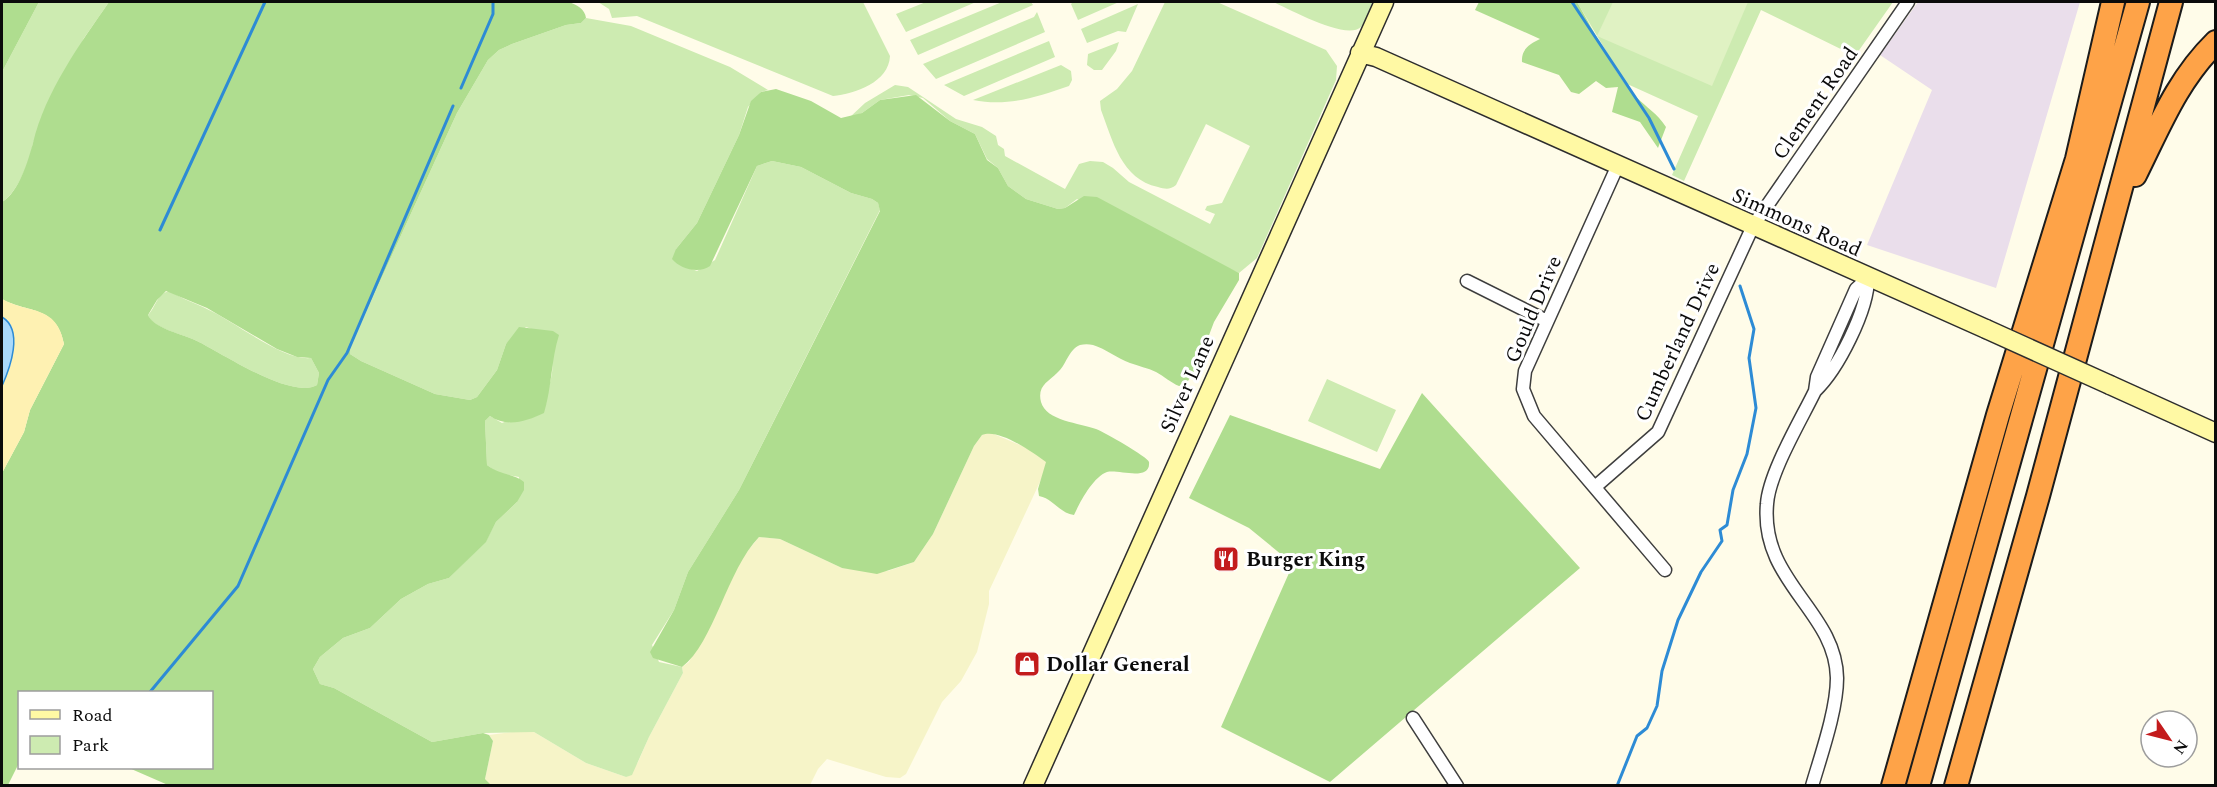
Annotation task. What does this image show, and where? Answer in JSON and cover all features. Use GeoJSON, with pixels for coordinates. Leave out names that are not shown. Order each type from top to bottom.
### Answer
{"type":"FeatureCollection","features":[{"type":"Feature","properties":{"kind":"highway"},"geometry":{"type":"LineString","coordinates":[[2105,2],[2107,26]]}},
{"type":"Feature","properties":{"kind":"highway"},"geometry":{"type":"LineString","coordinates":[[1893,786],[1998,415],[2076,159],[2114,2]]}},
{"type":"Feature","properties":{"kind":"highway"},"geometry":{"type":"LineString","coordinates":[[1918,786],[2138,2]]}},
{"type":"Feature","properties":{"kind":"highway"},"geometry":{"type":"LineString","coordinates":[[1930,786],[2150,2]]}},
{"type":"Feature","properties":{"kind":"highway"},"geometry":{"type":"LineString","coordinates":[[1956,786],[2027,538],[2171,2]]}},
{"type":"Feature","properties":{"kind":"highway"},"geometry":{"type":"LineString","coordinates":[[2115,210],[2173,96],[2194,66],[2216,42]]}},
{"type":"Feature","properties":{"kind":"highway"},"geometry":{"type":"LineString","coordinates":[[2065,263],[2076,159]]}},
{"type":"Feature","properties":{"kind":"main road","name":"Silver Lane"},"geometry":{"type":"LineString","coordinates":[[1033,786],[1383,2]]}},
{"type":"Feature","properties":{"kind":"main road","name":"Simmons Road"},"geometry":{"type":"LineString","coordinates":[[1360,53],[1376,57],[2216,433]]}},
{"type":"Feature","properties":{"kind":"street","name":"Clement Road"},"geometry":{"type":"LineString","coordinates":[[1753,226],[1908,2]]}},
{"type":"Feature","properties":{"kind":"street","name":"Gould Drive"},"geometry":{"type":"LineString","coordinates":[[1618,165],[1546,321],[1525,371],[1523,389],[1533,416],[1665,570]]}},
{"type":"Feature","properties":{"kind":"street","name":"Cumberland Drive"},"geometry":{"type":"LineString","coordinates":[[1595,487],[1658,432],[1753,226]]}},
{"type":"Feature","properties":{"kind":"street"},"geometry":{"type":"LineString","coordinates":[[1812,786],[1828,729],[1837,678],[1829,642],[1782,573],[1768,538],[1767,503],[1776,472],[1826,370],[1856,289],[1868,279]]}},
{"type":"Feature","properties":{"kind":"street"},"geometry":{"type":"LineString","coordinates":[[1467,281],[1546,321]]}},
{"type":"Feature","properties":{"kind":"street"},"geometry":{"type":"LineString","coordinates":[[1413,718],[1457,786]]}},
{"type":"Feature","properties":{"kind":"shaded area"},"geometry":{"type":"Polygon","coordinates":[[[1918,2],[2080,2],[1996,288],[1867,245],[1932,90],[1880,55],[1918,2]]]}},
{"type":"Feature","properties":{"kind":"shaded area"},"geometry":{"type":"Polygon","coordinates":[[[989,432],[1027,448],[1047,462],[1046,469],[989,591],[989,604],[977,652],[961,681],[942,702],[906,774],[900,778],[886,777],[827,759],[818,769],[810,785],[491,786],[485,779],[493,741],[489,735],[520,731],[534,732],[586,763],[626,777],[638,762],[683,673],[682,667],[689,662],[742,558],[759,537],[780,539],[842,568],[888,571],[914,562],[933,534],[974,446],[982,435],[989,432]]]}},
{"type":"Feature","properties":{"kind":"green space"},"geometry":{"type":"Polygon","coordinates":[[[2,2],[39,2],[2,72],[2,2]]]}},
{"type":"Feature","properties":{"kind":"green space"},"geometry":{"type":"Polygon","coordinates":[[[39,2],[109,2],[84,38],[33,143],[18,184],[2,202],[2,72],[39,2]]]}},
{"type":"Feature","properties":{"kind":"green space"},"geometry":{"type":"Polygon","coordinates":[[[109,2],[569,2],[584,12],[586,18],[581,23],[566,25],[512,44],[499,50],[488,60],[457,113],[350,347],[350,354],[361,361],[435,394],[470,400],[477,397],[497,370],[506,344],[519,327],[553,331],[559,335],[544,413],[517,422],[503,422],[490,416],[485,421],[487,465],[524,482],[524,490],[517,502],[496,522],[486,542],[449,578],[428,584],[401,599],[370,628],[343,638],[320,657],[313,669],[320,684],[334,688],[432,742],[483,733],[489,735],[493,741],[485,779],[491,785],[168,785],[131,769],[213,769],[213,691],[18,691],[18,765],[8,785],[2,785],[2,473],[24,432],[30,410],[64,344],[55,322],[48,316],[2,299],[2,202],[13,191],[22,176],[46,105],[75,52],[109,2]],[[166,291],[148,315],[151,320],[163,328],[197,341],[274,381],[305,388],[317,385],[319,373],[311,358],[297,357],[277,349],[207,308],[166,291]]]}},
{"type":"Feature","properties":{"kind":"green space"},"geometry":{"type":"Polygon","coordinates":[[[598,2],[863,2],[890,56],[884,73],[877,80],[851,93],[833,96],[637,16],[612,18],[609,9],[598,2]]]}},
{"type":"Feature","properties":{"kind":"green space"},"geometry":{"type":"Polygon","coordinates":[[[926,2],[976,2],[906,32],[896,14],[926,2]]]}},
{"type":"Feature","properties":{"kind":"green space"},"geometry":{"type":"Polygon","coordinates":[[[1002,2],[1031,2],[1033,5],[918,55],[910,40],[1002,2]]]}},
{"type":"Feature","properties":{"kind":"green space"},"geometry":{"type":"Polygon","coordinates":[[[1073,2],[1119,2],[1078,20],[1071,4],[1073,2]]]}},
{"type":"Feature","properties":{"kind":"green space"},"geometry":{"type":"Polygon","coordinates":[[[1165,2],[1217,2],[1326,50],[1337,66],[1336,80],[1257,258],[1239,273],[1077,199],[1065,208],[1058,209],[1026,199],[1008,186],[998,168],[987,159],[975,134],[950,121],[923,98],[909,95],[880,100],[862,113],[849,118],[865,103],[895,85],[908,87],[956,119],[982,127],[996,136],[998,145],[1004,149],[1005,156],[1065,189],[1079,164],[1090,161],[1103,162],[1129,182],[1210,224],[1215,214],[1205,210],[1207,206],[1222,203],[1250,146],[1206,124],[1176,185],[1165,189],[1145,183],[1127,167],[1120,157],[1101,110],[1100,101],[1117,89],[1132,71],[1165,2]]]}},
{"type":"Feature","properties":{"kind":"green space"},"geometry":{"type":"Polygon","coordinates":[[[1273,2],[1373,2],[1361,27],[1354,30],[1343,30],[1304,17],[1273,2]]]}},
{"type":"Feature","properties":{"kind":"green space"},"geometry":{"type":"Polygon","coordinates":[[[1479,2],[1577,2],[1620,77],[1666,127],[1658,148],[1640,122],[1612,112],[1618,87],[1606,88],[1596,81],[1579,94],[1571,92],[1559,75],[1522,62],[1525,50],[1540,39],[1475,10],[1479,2]]]}},
{"type":"Feature","properties":{"kind":"green space"},"geometry":{"type":"Polygon","coordinates":[[[1577,2],[1893,2],[1855,56],[1761,10],[1684,181],[1672,175],[1698,116],[1625,83],[1577,2]]]}},
{"type":"Feature","properties":{"kind":"green space"},"geometry":{"type":"Polygon","coordinates":[[[1613,2],[1748,2],[1712,86],[1597,36],[1613,2]]]}},
{"type":"Feature","properties":{"kind":"green space"},"geometry":{"type":"Polygon","coordinates":[[[1138,4],[1126,32],[1118,31],[1087,43],[1081,29],[1138,4]]]}},
{"type":"Feature","properties":{"kind":"green space"},"geometry":{"type":"Polygon","coordinates":[[[1037,12],[1045,32],[936,79],[923,64],[1034,17],[1037,12]]]}},
{"type":"Feature","properties":{"kind":"green space"},"geometry":{"type":"Polygon","coordinates":[[[586,18],[631,26],[730,67],[768,90],[761,92],[748,107],[739,135],[697,223],[676,249],[684,266],[697,271],[715,260],[757,166],[772,161],[801,167],[851,193],[872,199],[878,203],[880,210],[739,490],[688,572],[674,610],[652,645],[659,662],[682,667],[683,673],[632,775],[626,777],[586,763],[534,732],[483,733],[432,742],[334,688],[320,684],[313,669],[320,657],[343,638],[370,628],[401,599],[428,584],[449,578],[486,541],[496,522],[517,502],[519,477],[498,473],[487,465],[485,421],[490,416],[502,423],[546,405],[552,366],[548,351],[536,333],[526,327],[506,344],[497,370],[477,397],[470,400],[435,394],[361,361],[350,354],[350,347],[457,113],[488,60],[499,50],[512,44],[566,25],[581,23],[586,18]]]}},
{"type":"Feature","properties":{"kind":"green space"},"geometry":{"type":"Polygon","coordinates":[[[1049,41],[1055,57],[964,96],[944,85],[1049,41]]]}},
{"type":"Feature","properties":{"kind":"green space"},"geometry":{"type":"Polygon","coordinates":[[[1119,42],[1116,51],[1102,70],[1094,70],[1087,65],[1088,54],[1119,42]]]}},
{"type":"Feature","properties":{"kind":"green space"},"geometry":{"type":"Polygon","coordinates":[[[1061,65],[1071,71],[1072,80],[1069,86],[1010,102],[973,100],[1061,65]]]}},
{"type":"Feature","properties":{"kind":"green space"},"geometry":{"type":"Polygon","coordinates":[[[776,89],[811,101],[841,118],[862,113],[880,100],[916,95],[950,121],[975,134],[987,160],[998,168],[1008,186],[1026,199],[1058,209],[1065,208],[1084,196],[1097,197],[1239,273],[1239,280],[1214,322],[1197,367],[1186,384],[1179,386],[1153,371],[1125,361],[1098,347],[1085,344],[1073,350],[1060,370],[1042,388],[1041,402],[1049,413],[1096,429],[1125,445],[1147,459],[1149,462],[1145,472],[1107,472],[1097,479],[1074,515],[1069,514],[1039,496],[1038,489],[1046,462],[1006,438],[989,434],[982,435],[974,446],[933,534],[914,562],[877,574],[842,568],[780,539],[759,537],[738,568],[703,641],[682,667],[653,658],[650,652],[674,610],[688,572],[739,490],[880,211],[878,203],[872,199],[851,193],[801,167],[772,161],[757,166],[710,266],[695,270],[680,265],[672,259],[676,249],[697,223],[739,135],[751,101],[761,92],[776,89]]]}},
{"type":"Feature","properties":{"kind":"green space"},"geometry":{"type":"Polygon","coordinates":[[[170,291],[218,315],[273,347],[300,357],[311,358],[319,373],[317,385],[305,388],[274,381],[197,341],[156,324],[148,315],[159,297],[170,291]]]}},
{"type":"Feature","properties":{"kind":"green space"},"geometry":{"type":"Polygon","coordinates":[[[1327,379],[1396,410],[1377,452],[1308,421],[1327,379]]]}},
{"type":"Feature","properties":{"kind":"green space"},"geometry":{"type":"Polygon","coordinates":[[[1422,393],[1580,568],[1330,782],[1221,727],[1293,564],[1249,528],[1189,498],[1230,415],[1380,469],[1422,393]]]}},
{"type":"Feature","properties":{"kind":"sand"},"geometry":{"type":"Polygon","coordinates":[[[2,299],[48,316],[55,322],[64,344],[30,410],[24,432],[2,473],[2,386],[11,364],[13,329],[8,320],[2,317],[2,299]]]}},
{"type":"Feature","properties":{"kind":"water"},"geometry":{"type":"Polygon","coordinates":[[[2,317],[9,323],[14,340],[11,360],[2,386],[2,317]]]}},
{"type":"Feature","properties":{"kind":"waterway"},"geometry":{"type":"LineString","coordinates":[[160,230],[265,2]]}},
{"type":"Feature","properties":{"kind":"waterway"},"geometry":{"type":"LineString","coordinates":[[461,88],[493,14],[493,2]]}},
{"type":"Feature","properties":{"kind":"waterway"},"geometry":{"type":"LineString","coordinates":[[1572,2],[1649,118],[1674,169]]}},
{"type":"Feature","properties":{"kind":"waterway"},"geometry":{"type":"LineString","coordinates":[[151,691],[238,586],[328,380],[347,353],[453,106]]}},
{"type":"Feature","properties":{"kind":"waterway"},"geometry":{"type":"LineString","coordinates":[[1617,786],[1637,736],[1647,728],[1657,706],[1662,671],[1678,620],[1701,572],[1722,541],[1720,530],[1727,525],[1733,490],[1747,454],[1756,408],[1749,358],[1754,329],[1740,286]]}},
{"type":"Feature","properties":{"kind":"place","name":"Burger King"},"geometry":{"type":"Point","coordinates":[1226,559]}},
{"type":"Feature","properties":{"kind":"place","name":"Dollar General"},"geometry":{"type":"Point","coordinates":[1027,664]}}]}
